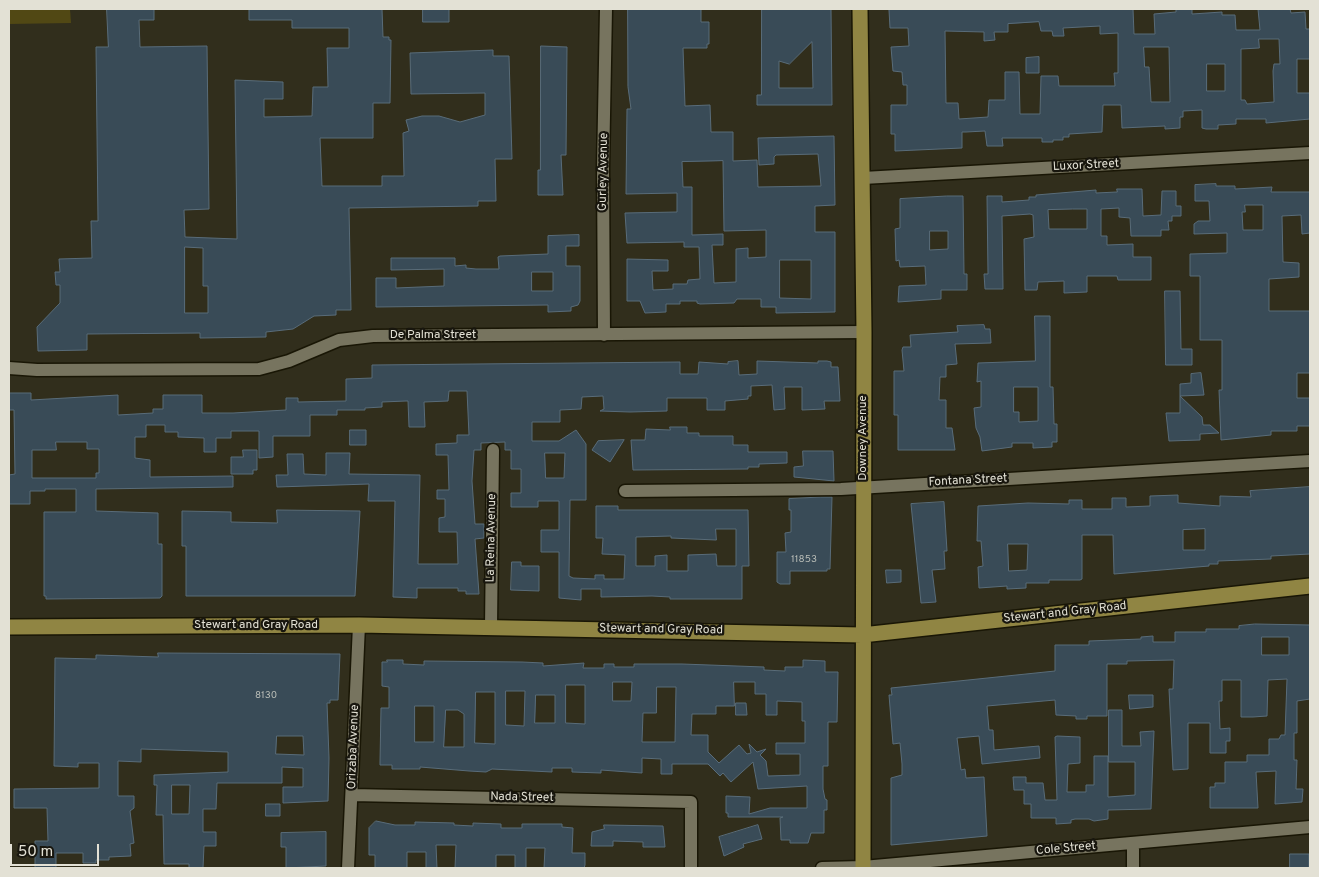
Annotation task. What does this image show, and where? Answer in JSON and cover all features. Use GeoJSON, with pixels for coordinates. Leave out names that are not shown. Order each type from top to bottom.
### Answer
{"type":"FeatureCollection","features":[{"type":"Feature","properties":{"kind":"main road","name":"Downey Avenue"},"geometry":{"type":"LineString","coordinates":[[860,9],[864,332],[863,868]]}},
{"type":"Feature","properties":{"kind":"main road","name":"Stewart and Gray Road"},"geometry":{"type":"LineString","coordinates":[[9,627],[359,625],[862,635],[1310,586]]}},
{"type":"Feature","properties":{"kind":"street","name":"Gurley Avenue"},"geometry":{"type":"LineString","coordinates":[[604,335],[603,186],[606,9]]}},
{"type":"Feature","properties":{"kind":"street","name":"Luxor Street"},"geometry":{"type":"LineString","coordinates":[[863,178],[1310,153]]}},
{"type":"Feature","properties":{"kind":"street","name":"De Palma Street"},"geometry":{"type":"LineString","coordinates":[[9,368],[37,370],[259,369],[289,361],[339,340],[362,337],[864,332]]}},
{"type":"Feature","properties":{"kind":"street","name":"La Reina Avenue"},"geometry":{"type":"LineString","coordinates":[[491,627],[493,450]]}},
{"type":"Feature","properties":{"kind":"street","name":"Fontana Street"},"geometry":{"type":"LineString","coordinates":[[625,491],[841,489],[1310,461]]}},
{"type":"Feature","properties":{"kind":"street","name":"Orizaba Avenue"},"geometry":{"type":"LineString","coordinates":[[348,868],[359,625]]}},
{"type":"Feature","properties":{"kind":"street","name":"Nada Street"},"geometry":{"type":"LineString","coordinates":[[352,795],[691,802],[691,868]]}},
{"type":"Feature","properties":{"kind":"street","name":"Cole Street"},"geometry":{"type":"LineString","coordinates":[[822,868],[863,868],[1310,827]]}},
{"type":"Feature","properties":{"kind":"street"},"geometry":{"type":"LineString","coordinates":[[1132,843],[1133,868]]}},
{"type":"Feature","properties":{"kind":"shaded area"},"geometry":{"type":"Polygon","coordinates":[[[9,9],[70,9],[71,23],[9,24],[9,9]]]}},
{"type":"Feature","properties":{"kind":"building"},"geometry":{"type":"Polygon","coordinates":[[[107,9],[154,9],[154,20],[139,20],[140,47],[207,46],[209,209],[184,210],[185,237],[237,239],[235,80],[283,82],[283,99],[264,99],[264,117],[312,116],[313,87],[328,87],[327,48],[349,48],[349,28],[292,28],[292,20],[249,20],[249,9],[382,9],[383,37],[389,37],[389,40],[391,40],[390,103],[373,103],[373,138],[320,138],[322,186],[382,186],[382,176],[404,176],[403,133],[409,131],[406,120],[422,116],[439,116],[460,122],[485,115],[485,93],[411,94],[410,53],[493,50],[493,56],[509,56],[512,159],[495,159],[496,201],[478,201],[478,206],[349,208],[351,310],[336,310],[336,315],[314,316],[293,329],[266,332],[266,337],[200,338],[200,333],[87,334],[87,350],[38,351],[37,327],[60,303],[60,285],[56,285],[55,272],[60,272],[59,259],[92,258],[91,221],[98,221],[96,47],[108,47],[107,9]],[[185,247],[185,313],[208,313],[208,286],[203,286],[203,248],[185,247]]]}},
{"type":"Feature","properties":{"kind":"building"},"geometry":{"type":"Polygon","coordinates":[[[423,9],[449,9],[449,22],[423,22],[423,9]]]}},
{"type":"Feature","properties":{"kind":"building"},"geometry":{"type":"Polygon","coordinates":[[[628,9],[701,9],[701,22],[709,22],[709,44],[707,44],[707,48],[683,48],[685,106],[710,105],[711,132],[733,132],[733,161],[757,160],[758,187],[821,186],[818,154],[776,155],[774,157],[774,164],[759,165],[758,138],[834,136],[835,205],[815,206],[815,232],[835,232],[835,312],[776,313],[776,307],[761,307],[761,299],[737,299],[734,303],[700,304],[697,301],[680,301],[680,304],[666,304],[666,312],[645,313],[640,301],[627,301],[627,259],[668,260],[668,271],[652,271],[653,290],[673,289],[673,284],[687,284],[688,280],[700,279],[699,247],[684,247],[684,242],[627,243],[625,213],[677,212],[677,193],[626,194],[627,109],[631,109],[628,87],[628,9]],[[723,161],[682,162],[683,187],[692,187],[692,235],[723,234],[723,245],[712,245],[714,283],[736,282],[736,249],[748,248],[748,258],[766,257],[766,230],[724,231],[723,161]],[[780,260],[780,298],[811,299],[811,260],[780,260]]]}},
{"type":"Feature","properties":{"kind":"building"},"geometry":{"type":"Polygon","coordinates":[[[762,9],[831,9],[832,105],[757,105],[757,95],[761,95],[762,9]],[[812,42],[789,64],[779,61],[779,88],[813,88],[812,42]]]}},
{"type":"Feature","properties":{"kind":"building"},"geometry":{"type":"Polygon","coordinates":[[[1133,9],[1134,34],[1155,34],[1154,14],[1176,12],[1176,9],[1192,9],[1192,14],[1222,12],[1222,15],[1235,15],[1236,30],[1260,30],[1258,9],[1290,9],[1291,13],[1305,12],[1306,29],[1310,29],[1310,59],[1297,59],[1297,93],[1310,93],[1310,119],[1266,123],[1266,119],[1236,119],[1236,124],[1218,125],[1218,129],[1206,129],[1202,128],[1202,110],[1183,111],[1183,117],[1180,117],[1180,128],[1165,129],[1165,126],[1122,128],[1121,105],[1103,105],[1102,132],[1069,134],[1069,137],[1063,137],[1063,140],[1053,140],[1053,142],[1042,142],[1042,138],[1002,138],[1003,146],[987,146],[985,131],[962,132],[962,148],[895,151],[895,134],[891,134],[891,105],[907,105],[907,85],[903,85],[902,72],[893,71],[891,47],[909,46],[908,28],[890,28],[889,10],[1133,9]],[[1039,22],[1008,24],[1008,32],[994,32],[995,40],[984,41],[984,32],[945,31],[946,103],[958,103],[959,119],[988,117],[989,100],[1005,100],[1005,72],[1019,72],[1020,114],[1040,114],[1041,76],[1058,76],[1059,86],[1115,86],[1114,73],[1118,73],[1118,33],[1100,34],[1100,26],[1063,28],[1064,36],[1053,36],[1052,31],[1041,31],[1039,22]],[[1259,39],[1259,48],[1241,49],[1241,100],[1245,100],[1247,104],[1274,102],[1273,71],[1274,64],[1280,64],[1279,39],[1259,39]],[[1144,47],[1145,67],[1149,67],[1151,102],[1170,102],[1169,47],[1144,47]],[[1207,64],[1207,91],[1225,91],[1225,64],[1207,64]]]}},
{"type":"Feature","properties":{"kind":"building"},"geometry":{"type":"Polygon","coordinates":[[[541,46],[567,47],[566,155],[561,155],[563,195],[538,195],[541,46]]]}},
{"type":"Feature","properties":{"kind":"building"},"geometry":{"type":"Polygon","coordinates":[[[1039,57],[1039,73],[1026,73],[1026,58],[1039,57]]]}},
{"type":"Feature","properties":{"kind":"building"},"geometry":{"type":"Polygon","coordinates":[[[1216,184],[1216,186],[1235,186],[1235,189],[1272,187],[1271,192],[1310,192],[1310,233],[1302,234],[1301,215],[1282,216],[1283,262],[1299,263],[1299,277],[1269,279],[1269,311],[1310,311],[1310,373],[1297,373],[1297,398],[1310,398],[1310,426],[1297,426],[1297,431],[1271,431],[1271,435],[1221,440],[1219,390],[1222,390],[1222,340],[1200,340],[1200,276],[1190,276],[1190,254],[1227,253],[1227,233],[1194,234],[1194,224],[1198,221],[1210,221],[1209,201],[1195,201],[1195,185],[1216,184]],[[1245,205],[1245,212],[1242,212],[1243,230],[1263,230],[1263,205],[1245,205]]]}},
{"type":"Feature","properties":{"kind":"building"},"geometry":{"type":"Polygon","coordinates":[[[1117,189],[1142,189],[1143,216],[1161,215],[1162,191],[1176,191],[1176,206],[1181,206],[1181,216],[1172,216],[1172,221],[1168,221],[1169,230],[1161,230],[1161,236],[1131,236],[1130,218],[1119,217],[1119,208],[1101,209],[1101,236],[1107,236],[1107,245],[1133,244],[1133,257],[1151,257],[1151,280],[1118,280],[1117,276],[1087,276],[1087,292],[1064,293],[1064,281],[1038,282],[1037,290],[1025,290],[1024,239],[1034,237],[1033,215],[1030,214],[1002,216],[1003,289],[985,289],[984,274],[988,274],[987,196],[1002,196],[1002,202],[1029,200],[1029,197],[1036,197],[1036,195],[1096,190],[1096,193],[1117,192],[1117,189]],[[1087,209],[1048,210],[1049,229],[1087,229],[1087,209]]]}},
{"type":"Feature","properties":{"kind":"building"},"geometry":{"type":"Polygon","coordinates":[[[963,196],[964,274],[967,274],[967,290],[941,290],[941,299],[898,302],[899,286],[926,285],[925,266],[900,267],[899,260],[896,261],[895,229],[900,228],[900,199],[963,196]],[[930,231],[930,250],[948,249],[948,231],[930,231]]]}},
{"type":"Feature","properties":{"kind":"building"},"geometry":{"type":"Polygon","coordinates":[[[579,235],[579,246],[566,246],[566,266],[580,266],[580,301],[578,305],[571,307],[571,311],[548,312],[548,305],[376,307],[376,278],[396,278],[396,288],[444,286],[444,269],[391,270],[391,258],[455,258],[455,266],[466,265],[466,268],[499,269],[498,257],[500,256],[548,254],[548,236],[579,235]],[[532,272],[532,291],[553,291],[553,272],[532,272]]]}},
{"type":"Feature","properties":{"kind":"building"},"geometry":{"type":"Polygon","coordinates":[[[1165,291],[1180,291],[1181,349],[1192,349],[1192,365],[1166,365],[1165,291]]]}},
{"type":"Feature","properties":{"kind":"building"},"geometry":{"type":"Polygon","coordinates":[[[1035,316],[1050,316],[1050,387],[1053,387],[1054,424],[1057,424],[1057,442],[1052,442],[1052,447],[1033,448],[1033,443],[1012,443],[1012,447],[982,451],[980,437],[976,428],[974,408],[981,407],[981,381],[977,382],[978,363],[1035,361],[1035,316]],[[1014,387],[1014,412],[1019,412],[1019,422],[1038,421],[1038,387],[1014,387]]]}},
{"type":"Feature","properties":{"kind":"building"},"geometry":{"type":"Polygon","coordinates":[[[984,325],[985,329],[990,329],[991,343],[955,344],[957,364],[946,365],[946,377],[940,377],[939,400],[946,400],[946,428],[952,428],[955,450],[898,450],[898,415],[894,415],[894,371],[904,371],[902,350],[903,347],[911,347],[910,335],[958,332],[957,326],[984,325]]]}},
{"type":"Feature","properties":{"kind":"building"},"geometry":{"type":"Polygon","coordinates":[[[738,361],[739,375],[757,374],[757,361],[831,362],[831,367],[838,367],[840,401],[824,401],[825,409],[802,410],[802,387],[784,387],[785,409],[774,410],[772,385],[751,386],[751,396],[748,396],[748,399],[725,401],[725,410],[707,410],[707,398],[667,398],[667,411],[600,411],[604,409],[603,396],[582,397],[581,409],[560,410],[560,422],[532,422],[532,441],[559,441],[576,430],[586,444],[586,500],[570,500],[569,576],[573,578],[595,579],[595,575],[604,575],[604,579],[624,579],[625,555],[602,554],[603,538],[596,538],[596,506],[618,506],[618,510],[748,510],[749,566],[742,566],[742,599],[670,599],[670,597],[652,596],[601,597],[601,589],[581,589],[581,600],[559,598],[559,552],[541,552],[541,530],[559,530],[559,501],[538,501],[538,507],[511,507],[511,493],[521,493],[521,469],[511,469],[511,450],[505,450],[505,442],[481,443],[481,450],[474,450],[472,481],[475,524],[484,524],[484,538],[475,539],[479,594],[466,594],[466,591],[458,591],[458,588],[417,588],[417,598],[393,597],[395,501],[368,501],[369,484],[277,487],[276,475],[288,475],[287,454],[303,454],[304,474],[326,475],[326,453],[350,453],[349,474],[420,475],[418,564],[458,564],[457,532],[439,532],[439,518],[445,517],[445,499],[437,499],[437,490],[449,490],[448,455],[436,455],[436,444],[457,443],[457,435],[469,435],[467,391],[449,391],[448,401],[424,402],[425,427],[409,427],[408,401],[382,402],[382,407],[365,408],[365,410],[337,410],[337,415],[310,415],[310,436],[273,436],[273,457],[259,458],[259,431],[231,431],[231,438],[216,438],[216,452],[204,452],[204,438],[178,437],[178,432],[165,432],[165,425],[146,425],[146,437],[135,437],[135,458],[150,460],[150,477],[233,476],[233,487],[96,489],[96,511],[158,513],[158,544],[162,544],[162,596],[160,598],[46,599],[46,596],[44,596],[44,512],[76,512],[76,489],[30,491],[30,504],[9,504],[9,475],[15,474],[14,410],[9,410],[9,393],[31,393],[31,400],[118,395],[118,415],[153,413],[153,409],[163,409],[163,395],[202,395],[202,413],[233,413],[286,410],[286,398],[298,398],[298,402],[346,401],[346,379],[372,378],[372,365],[680,362],[680,374],[698,374],[699,362],[728,364],[728,362],[738,361]],[[56,442],[56,450],[32,450],[32,478],[96,478],[96,473],[99,473],[99,449],[87,449],[87,442],[56,442]],[[545,453],[546,478],[564,478],[565,453],[545,453]],[[716,529],[716,540],[671,538],[671,536],[636,537],[636,566],[655,566],[655,556],[667,555],[667,571],[688,571],[688,555],[716,554],[717,566],[736,566],[736,529],[716,529]]]}},
{"type":"Feature","properties":{"kind":"building"},"geometry":{"type":"Polygon","coordinates":[[[1201,373],[1204,395],[1180,396],[1180,384],[1191,383],[1191,374],[1201,373]]]}},
{"type":"Feature","properties":{"kind":"building"},"geometry":{"type":"Polygon","coordinates":[[[1180,396],[1202,417],[1203,425],[1210,425],[1219,433],[1200,434],[1200,440],[1169,441],[1166,413],[1180,413],[1180,396]]]}},
{"type":"Feature","properties":{"kind":"building"},"geometry":{"type":"Polygon","coordinates":[[[670,427],[687,427],[687,433],[699,433],[699,436],[733,436],[733,445],[748,445],[748,452],[787,452],[787,463],[759,464],[759,467],[748,467],[748,469],[633,470],[631,440],[645,440],[646,429],[670,430],[670,427]]]}},
{"type":"Feature","properties":{"kind":"building"},"geometry":{"type":"Polygon","coordinates":[[[350,430],[366,430],[366,445],[350,445],[350,430]]]}},
{"type":"Feature","properties":{"kind":"building"},"geometry":{"type":"Polygon","coordinates":[[[624,440],[610,462],[592,450],[598,441],[624,440]]]}},
{"type":"Feature","properties":{"kind":"building"},"geometry":{"type":"Polygon","coordinates":[[[243,450],[257,450],[257,470],[253,470],[253,474],[231,474],[231,457],[243,457],[243,450]]]}},
{"type":"Feature","properties":{"kind":"building"},"geometry":{"type":"Polygon","coordinates":[[[803,451],[833,451],[834,481],[794,477],[794,467],[803,466],[803,451]]]}},
{"type":"Feature","properties":{"kind":"building"},"geometry":{"type":"Polygon","coordinates":[[[1310,487],[1310,554],[1271,556],[1271,559],[1218,561],[1218,564],[1209,564],[1209,566],[1114,574],[1113,535],[1082,535],[1082,579],[1049,580],[1049,583],[1026,583],[1026,588],[1007,589],[1007,586],[979,588],[978,567],[983,566],[981,541],[977,541],[978,506],[1028,503],[1069,504],[1069,500],[1082,500],[1082,509],[1112,509],[1112,498],[1126,498],[1126,507],[1150,506],[1150,496],[1178,495],[1178,503],[1220,506],[1220,496],[1251,497],[1250,491],[1310,487]],[[1205,529],[1183,530],[1183,550],[1205,550],[1205,529]],[[1008,544],[1009,571],[1027,570],[1028,544],[1008,544]]]}},
{"type":"Feature","properties":{"kind":"building"},"geometry":{"type":"Polygon","coordinates":[[[832,497],[830,569],[827,569],[827,571],[790,571],[790,584],[780,584],[777,582],[777,552],[786,552],[785,533],[791,532],[789,499],[832,497]]]}},
{"type":"Feature","properties":{"kind":"building"},"geometry":{"type":"Polygon","coordinates":[[[944,502],[947,551],[944,551],[945,569],[932,570],[936,602],[921,603],[911,504],[944,502]]]}},
{"type":"Feature","properties":{"kind":"building"},"geometry":{"type":"Polygon","coordinates":[[[277,510],[360,511],[355,596],[186,596],[186,546],[182,546],[182,511],[231,512],[231,522],[277,523],[277,510]]]}},
{"type":"Feature","properties":{"kind":"building"},"geometry":{"type":"Polygon","coordinates":[[[512,562],[521,562],[521,566],[539,566],[539,591],[511,590],[512,562]]]}},
{"type":"Feature","properties":{"kind":"building"},"geometry":{"type":"Polygon","coordinates":[[[886,570],[901,570],[901,582],[887,583],[886,570]]]}},
{"type":"Feature","properties":{"kind":"building"},"geometry":{"type":"Polygon","coordinates":[[[1255,624],[1310,625],[1310,699],[1297,701],[1297,733],[1294,733],[1294,760],[1297,760],[1296,789],[1303,789],[1302,802],[1275,804],[1276,771],[1256,772],[1258,808],[1210,808],[1210,787],[1215,787],[1215,783],[1225,783],[1225,762],[1247,762],[1247,755],[1269,755],[1269,739],[1279,739],[1281,735],[1285,735],[1287,679],[1268,680],[1267,716],[1253,717],[1241,717],[1241,680],[1222,680],[1222,701],[1219,701],[1220,729],[1230,728],[1230,741],[1226,741],[1226,753],[1210,753],[1210,723],[1188,723],[1188,769],[1173,770],[1169,689],[1173,689],[1174,660],[1127,661],[1127,664],[1107,664],[1107,716],[1087,716],[1087,719],[1076,719],[1076,716],[1056,715],[1055,700],[987,706],[989,730],[993,730],[994,750],[1039,746],[1040,758],[982,764],[979,736],[957,738],[961,770],[965,769],[966,778],[984,777],[987,836],[891,845],[891,778],[902,775],[902,764],[900,743],[893,744],[889,695],[892,695],[891,688],[1055,671],[1055,645],[1089,645],[1089,641],[1141,639],[1141,637],[1153,636],[1153,642],[1175,642],[1175,632],[1206,632],[1206,629],[1239,629],[1239,626],[1255,624]],[[1262,637],[1262,655],[1289,655],[1289,637],[1262,637]]]}},
{"type":"Feature","properties":{"kind":"building"},"geometry":{"type":"Polygon","coordinates":[[[158,653],[340,654],[338,700],[330,700],[330,703],[327,703],[328,801],[283,803],[283,787],[303,787],[303,768],[282,767],[282,783],[217,783],[216,809],[203,809],[203,832],[216,832],[216,846],[204,846],[203,868],[189,868],[189,864],[164,864],[163,815],[156,815],[157,785],[154,785],[154,775],[228,772],[228,752],[141,749],[141,762],[118,761],[118,796],[134,796],[134,808],[130,811],[134,843],[130,844],[131,856],[109,857],[109,860],[96,860],[96,863],[83,863],[83,853],[56,853],[56,868],[35,868],[35,841],[48,841],[47,808],[14,808],[14,789],[99,788],[99,763],[78,763],[78,767],[54,766],[55,658],[96,659],[96,655],[158,657],[158,653]],[[277,736],[276,754],[304,755],[303,736],[277,736]],[[172,785],[172,814],[189,814],[190,785],[172,785]]]}},
{"type":"Feature","properties":{"kind":"building"},"geometry":{"type":"Polygon","coordinates":[[[387,660],[403,660],[403,664],[424,665],[424,661],[522,662],[543,663],[543,666],[584,663],[583,668],[604,668],[604,664],[614,664],[614,667],[634,667],[634,664],[682,664],[764,667],[764,670],[785,671],[785,667],[803,667],[803,660],[825,661],[825,672],[838,672],[837,722],[828,722],[828,766],[823,766],[823,789],[825,799],[827,800],[827,810],[824,810],[824,833],[811,833],[808,843],[790,843],[790,840],[781,840],[780,818],[783,817],[728,817],[728,813],[726,813],[726,796],[750,797],[749,814],[770,808],[807,808],[807,786],[758,789],[753,762],[731,782],[723,773],[720,776],[708,764],[672,764],[672,774],[661,774],[661,759],[642,758],[642,773],[601,770],[601,773],[572,772],[572,768],[552,768],[552,772],[492,769],[486,772],[420,767],[420,769],[392,769],[392,765],[380,765],[381,708],[389,708],[389,687],[382,686],[382,662],[387,662],[387,660]],[[613,682],[613,701],[631,701],[632,682],[613,682]],[[734,682],[734,706],[716,706],[716,714],[692,714],[691,735],[708,735],[708,752],[719,763],[739,745],[747,754],[751,753],[749,744],[757,752],[766,749],[760,755],[766,761],[768,776],[800,775],[800,754],[776,754],[776,743],[805,743],[805,721],[802,721],[802,702],[777,701],[777,715],[766,715],[766,694],[755,694],[755,682],[734,682]],[[566,685],[566,723],[585,724],[585,685],[566,685]],[[657,687],[656,713],[643,713],[642,742],[675,742],[676,687],[657,687]],[[506,691],[506,725],[524,726],[525,691],[506,691]],[[476,692],[475,743],[495,744],[495,692],[476,692]],[[536,695],[535,723],[555,723],[555,695],[536,695]],[[415,706],[415,742],[434,742],[434,706],[415,706]],[[446,710],[444,747],[464,747],[464,714],[458,710],[446,710]]]}},
{"type":"Feature","properties":{"kind":"building"},"geometry":{"type":"Polygon","coordinates":[[[1129,695],[1153,695],[1153,707],[1130,709],[1129,695]]]}},
{"type":"Feature","properties":{"kind":"building"},"geometry":{"type":"Polygon","coordinates":[[[736,703],[746,703],[747,715],[736,715],[736,703]]]}},
{"type":"Feature","properties":{"kind":"building"},"geometry":{"type":"Polygon","coordinates":[[[1109,710],[1122,710],[1122,746],[1141,746],[1140,732],[1154,731],[1151,809],[1108,810],[1108,819],[1094,821],[1075,819],[1071,820],[1071,823],[1056,824],[1056,818],[1031,818],[1031,804],[1024,804],[1024,790],[1014,790],[1013,777],[1026,777],[1026,783],[1043,783],[1045,800],[1057,800],[1055,737],[1057,736],[1080,737],[1080,763],[1068,764],[1067,792],[1086,792],[1086,785],[1094,785],[1094,756],[1108,756],[1108,797],[1135,795],[1135,762],[1109,762],[1109,710]]]}},
{"type":"Feature","properties":{"kind":"building"},"geometry":{"type":"Polygon","coordinates":[[[266,804],[280,804],[280,816],[266,816],[266,804]]]}},
{"type":"Feature","properties":{"kind":"building"},"geometry":{"type":"Polygon","coordinates":[[[376,821],[395,825],[415,825],[415,822],[454,823],[454,825],[473,826],[473,823],[501,824],[501,828],[522,828],[522,824],[562,824],[562,827],[573,828],[572,853],[585,853],[585,865],[584,868],[544,868],[545,848],[526,848],[526,868],[515,868],[515,855],[496,855],[496,868],[455,868],[456,845],[436,845],[437,868],[426,868],[426,852],[407,852],[407,868],[375,868],[375,855],[369,855],[369,828],[376,821]]]}},
{"type":"Feature","properties":{"kind":"building"},"geometry":{"type":"Polygon","coordinates":[[[604,825],[663,826],[665,847],[643,847],[643,842],[613,841],[613,846],[591,846],[592,832],[604,829],[604,825]]]}},
{"type":"Feature","properties":{"kind":"building"},"geometry":{"type":"Polygon","coordinates":[[[758,825],[762,839],[743,844],[744,847],[724,856],[719,837],[758,825]]]}},
{"type":"Feature","properties":{"kind":"building"},"geometry":{"type":"Polygon","coordinates":[[[326,832],[326,866],[286,868],[286,847],[281,847],[281,833],[326,832]]]}},
{"type":"Feature","properties":{"kind":"building"},"geometry":{"type":"Polygon","coordinates":[[[1290,854],[1309,854],[1309,868],[1290,868],[1290,854]]]}}]}
